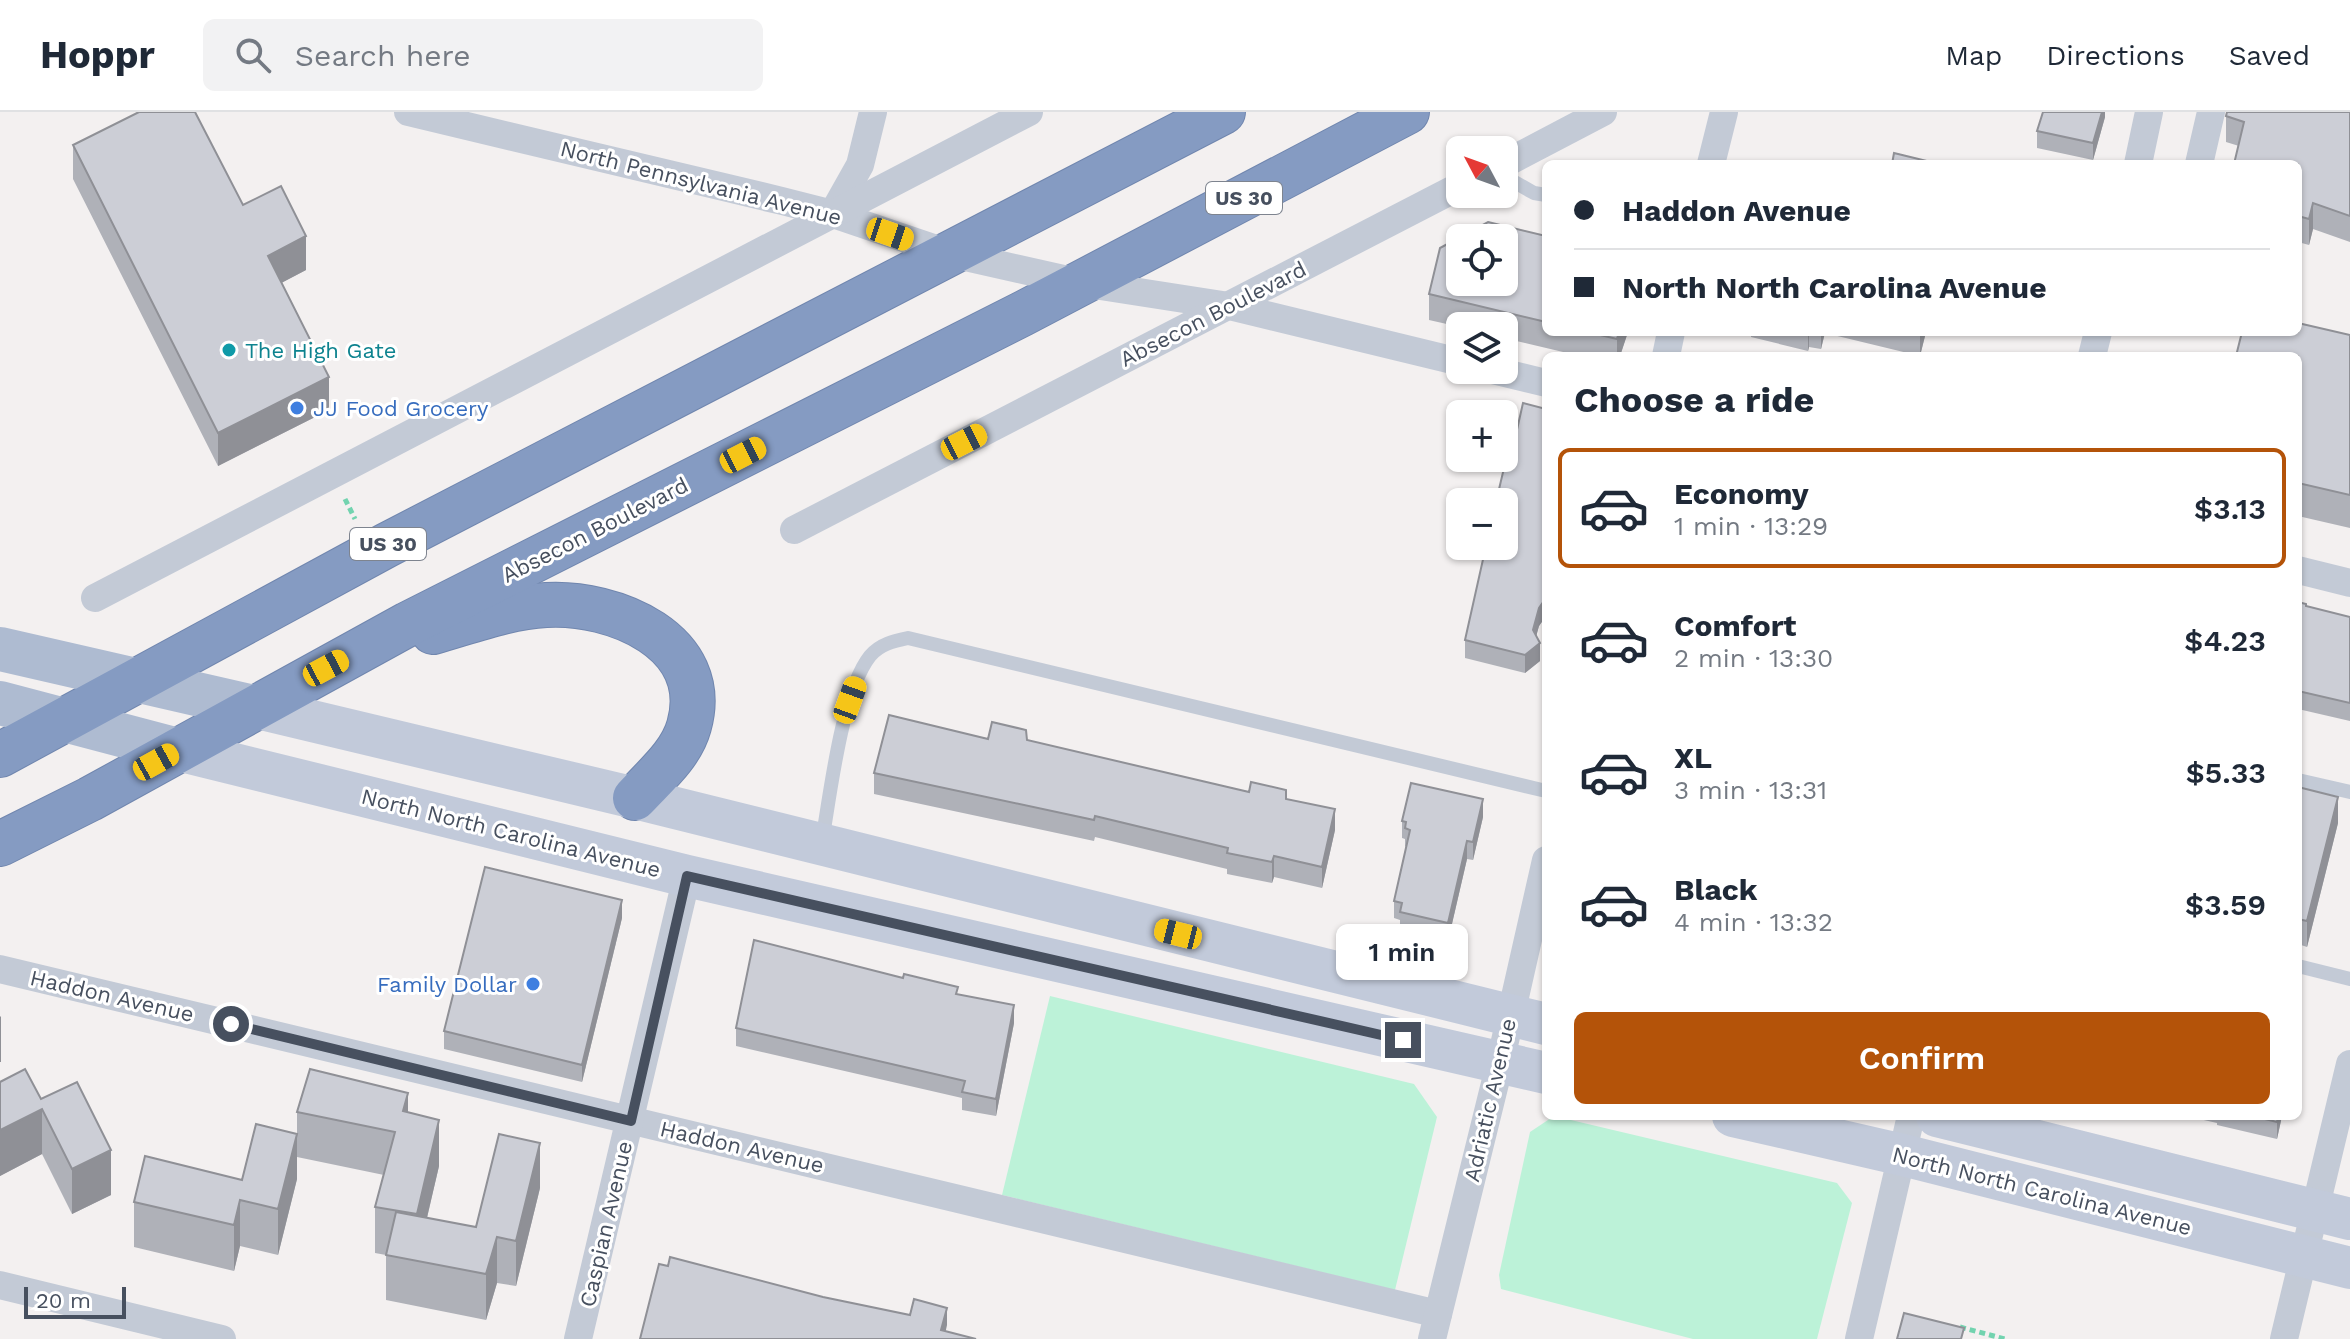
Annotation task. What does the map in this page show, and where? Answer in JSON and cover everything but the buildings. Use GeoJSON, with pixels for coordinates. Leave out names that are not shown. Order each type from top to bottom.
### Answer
{"type":"FeatureCollection","features":[{"type":"Feature","properties":{"kind":"highway","name":"US 30"},"geometry":{"type":"LineString","coordinates":[[0,755],[387,545],[1223,112]]}},
{"type":"Feature","properties":{"kind":"highway","name":"Absecon Boulevard"},"geometry":{"type":"LineString","coordinates":[[0,844],[350,655],[1081,283],[1407,112]]}},
{"type":"Feature","properties":{"kind":"highway"},"geometry":{"type":"LineString","coordinates":[[350,655],[544,605],[591,607],[641,625],[659,636],[682,662],[689,679],[692,711],[688,729],[672,759],[635,798]]}},
{"type":"Feature","properties":{"kind":"main road"},"geometry":{"type":"LineString","coordinates":[[0,649],[253,707]]}},
{"type":"Feature","properties":{"kind":"main road"},"geometry":{"type":"LineString","coordinates":[[0,703],[178,750]]}},
{"type":"Feature","properties":{"kind":"street","name":"North Pennsylvania Avenue"},"geometry":{"type":"LineString","coordinates":[[408,112],[446,116],[833,214],[948,253],[1081,283],[1229,306],[1446,359]]}},
{"type":"Feature","properties":{"kind":"street"},"geometry":{"type":"LineString","coordinates":[[833,214],[860,165],[873,112]]}},
{"type":"Feature","properties":{"kind":"street"},"geometry":{"type":"LineString","coordinates":[[95,598],[768,245],[1029,112]]}},
{"type":"Feature","properties":{"kind":"street"},"geometry":{"type":"LineString","coordinates":[[1518,157],[1603,112]]}},
{"type":"Feature","properties":{"kind":"street"},"geometry":{"type":"LineString","coordinates":[[1712,160],[1724,112]]}},
{"type":"Feature","properties":{"kind":"street"},"geometry":{"type":"LineString","coordinates":[[2139,160],[2149,112]]}},
{"type":"Feature","properties":{"kind":"street"},"geometry":{"type":"LineString","coordinates":[[2200,160],[2211,112]]}},
{"type":"Feature","properties":{"kind":"street","name":"Absecon Boulevard"},"geometry":{"type":"LineString","coordinates":[[794,530],[1446,193]]}},
{"type":"Feature","properties":{"kind":"street"},"geometry":{"type":"LineString","coordinates":[[1518,376],[1542,382]]}},
{"type":"Feature","properties":{"kind":"street"},"geometry":{"type":"LineString","coordinates":[[2302,571],[2350,583]]}},
{"type":"Feature","properties":{"kind":"street"},"geometry":{"type":"LineString","coordinates":[[253,707],[635,798],[1528,1019]]}},
{"type":"Feature","properties":{"kind":"street","name":"North North Carolina Avenue"},"geometry":{"type":"LineString","coordinates":[[178,750],[687,876],[1542,1072]]}},
{"type":"Feature","properties":{"kind":"street","name":"Caspian Avenue"},"geometry":{"type":"LineString","coordinates":[[578,1339],[687,876]]}},
{"type":"Feature","properties":{"kind":"street","name":"Adriatic Avenue"},"geometry":{"type":"LineString","coordinates":[[1435,1326],[1500,1063],[1528,1019],[1542,895]]}},
{"type":"Feature","properties":{"kind":"street","name":"Haddon Avenue"},"geometry":{"type":"LineString","coordinates":[[0,969],[631,1121],[1435,1326]]}},
{"type":"Feature","properties":{"kind":"street"},"geometry":{"type":"LineString","coordinates":[[2284,1339],[2303,1258],[2332,1215],[2350,1064]]}},
{"type":"Feature","properties":{"kind":"street","name":"North North Carolina Avenue"},"geometry":{"type":"LineString","coordinates":[[1768,1120],[1907,1136],[2303,1258],[2350,1268]]}},
{"type":"Feature","properties":{"kind":"street"},"geometry":{"type":"LineString","coordinates":[[1953,1120],[2332,1215]]}},
{"type":"Feature","properties":{"kind":"street"},"geometry":{"type":"LineString","coordinates":[[1859,1339],[1907,1136]]}},
{"type":"Feature","properties":{"kind":"street"},"geometry":{"type":"LineString","coordinates":[[0,1285],[222,1339]]}},
{"type":"Feature","properties":{"kind":"lane"},"geometry":{"type":"LineString","coordinates":[[1518,184],[1542,194]]}},
{"type":"Feature","properties":{"kind":"lane"},"geometry":{"type":"LineString","coordinates":[[821,846],[850,700],[859,675],[872,654],[888,643],[908,638],[1542,790]]}},
{"type":"Feature","properties":{"kind":"lane"},"geometry":{"type":"LineString","coordinates":[[2302,781],[2350,792]]}},
{"type":"Feature","properties":{"kind":"lane"},"geometry":{"type":"LineString","coordinates":[[2302,967],[2350,979]]}},
{"type":"Feature","properties":{"kind":"path"},"geometry":{"type":"LineString","coordinates":[[340,491],[359,527]]}},
{"type":"Feature","properties":{"kind":"path"},"geometry":{"type":"LineString","coordinates":[[1958,1327],[2005,1339]]}},
{"type":"Feature","properties":{"kind":"green space"},"geometry":{"type":"Polygon","coordinates":[[[1050,996],[1414,1084],[1437,1117],[1395,1290],[1002,1195],[1050,996]]]}},
{"type":"Feature","properties":{"kind":"green space"},"geometry":{"type":"Polygon","coordinates":[[[1548,1120],[1571,1120],[1837,1183],[1852,1203],[1817,1339],[1693,1339],[1501,1289],[1499,1275],[1530,1132],[1548,1120]]]}},
{"type":"Feature","properties":{"kind":"place","name":"The High Gate"},"geometry":{"type":"Point","coordinates":[229,350]}},
{"type":"Feature","properties":{"kind":"place","name":"JJ Food Grocery"},"geometry":{"type":"Point","coordinates":[297,408]}},
{"type":"Feature","properties":{"kind":"place","name":"Family Dollar"},"geometry":{"type":"Point","coordinates":[533,984]}},
{"type":"Feature","properties":{"kind":"route"},"geometry":{"type":"LineString","coordinates":[[231,1024],[631,1121],[687,876],[1403,1040]]}}]}
